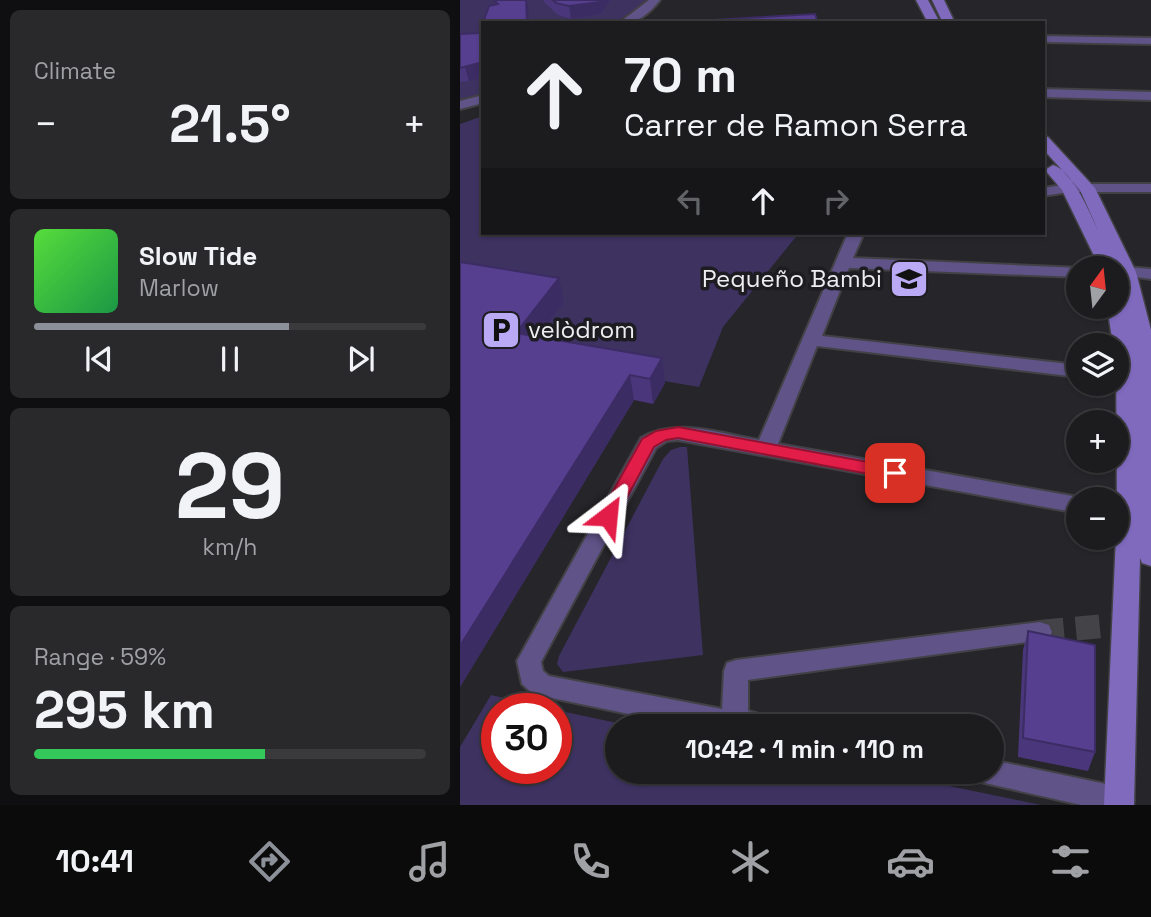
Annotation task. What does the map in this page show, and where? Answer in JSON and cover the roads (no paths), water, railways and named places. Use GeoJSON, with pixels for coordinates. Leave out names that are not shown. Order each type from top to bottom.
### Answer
{"type":"FeatureCollection","features":[{"type":"Feature","properties":{"kind":"main road"},"geometry":{"type":"LineString","coordinates":[[921,0],[933,21]]}},
{"type":"Feature","properties":{"kind":"main road"},"geometry":{"type":"LineString","coordinates":[[938,0],[948,21]]}},
{"type":"Feature","properties":{"kind":"main road"},"geometry":{"type":"LineString","coordinates":[[1045,143],[1078,188],[1111,256]]}},
{"type":"Feature","properties":{"kind":"main road"},"geometry":{"type":"LineString","coordinates":[[1045,159],[1078,188]]}},
{"type":"Feature","properties":{"kind":"main road"},"geometry":{"type":"LineString","coordinates":[[1119,802],[1136,516],[1135,379],[1146,330],[1129,294]]}},
{"type":"Feature","properties":{"kind":"main road"},"geometry":{"type":"LineString","coordinates":[[1120,319],[1149,448],[1136,516],[1151,556]]}},
{"type":"Feature","properties":{"kind":"street"},"geometry":{"type":"LineString","coordinates":[[628,21],[638,16],[655,0]]}},
{"type":"Feature","properties":{"kind":"street"},"geometry":{"type":"LineString","coordinates":[[1045,38],[1151,41]]}},
{"type":"Feature","properties":{"kind":"street"},"geometry":{"type":"LineString","coordinates":[[1045,93],[1151,96]]}},
{"type":"Feature","properties":{"kind":"street"},"geometry":{"type":"LineString","coordinates":[[460,105],[481,100]]}},
{"type":"Feature","properties":{"kind":"street"},"geometry":{"type":"LineString","coordinates":[[1045,192],[1078,188],[1151,188]]}},
{"type":"Feature","properties":{"kind":"street"},"geometry":{"type":"LineString","coordinates":[[765,450],[855,235]]}},
{"type":"Feature","properties":{"kind":"street"},"geometry":{"type":"LineString","coordinates":[[844,263],[1066,272]]}},
{"type":"Feature","properties":{"kind":"street"},"geometry":{"type":"LineString","coordinates":[[1129,271],[1151,274]]}},
{"type":"Feature","properties":{"kind":"street"},"geometry":{"type":"LineString","coordinates":[[811,340],[1066,370]]}},
{"type":"Feature","properties":{"kind":"street"},"geometry":{"type":"LineString","coordinates":[[683,714],[542,686],[531,676],[529,661],[648,443],[662,435],[678,433],[1066,503]]}},
{"type":"Feature","properties":{"kind":"street"},"geometry":{"type":"LineString","coordinates":[[735,714],[736,671],[1040,632]]}},
{"type":"Feature","properties":{"kind":"street"},"geometry":{"type":"LineString","coordinates":[[1004,776],[1119,802]]}},
{"type":"Feature","properties":{"kind":"tunnel"},"geometry":{"type":"LineString","coordinates":[[1040,632],[1125,624]]}},
{"type":"Feature","properties":{"kind":"place","name":"Pequeño Bambi"},"geometry":{"type":"Point","coordinates":[909,279]}},
{"type":"Feature","properties":{"kind":"place","name":"velòdrom"},"geometry":{"type":"Point","coordinates":[501,330]}}]}
